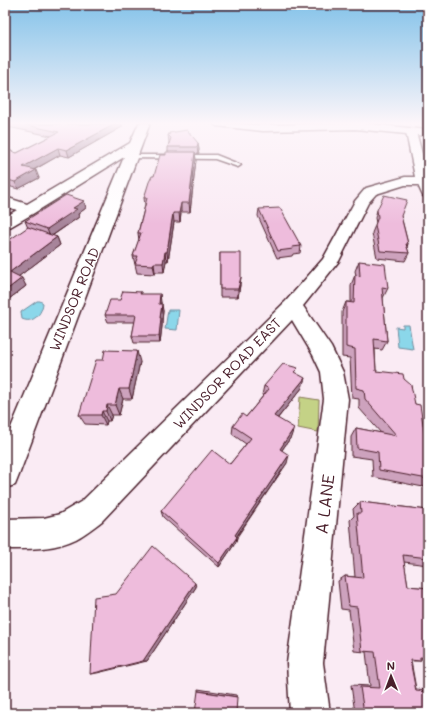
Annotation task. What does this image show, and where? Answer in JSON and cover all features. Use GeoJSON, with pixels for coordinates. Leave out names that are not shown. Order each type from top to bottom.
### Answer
{"type":"FeatureCollection","features":[{"type":"Feature","properties":{"kind":"street"},"geometry":{"type":"LineString","coordinates":[[5,224],[80,178],[121,157]]}},
{"type":"Feature","properties":{"kind":"street","name":"WINDSOR ROAD"},"geometry":{"type":"LineString","coordinates":[[5,475],[111,181],[128,157]]}},
{"type":"Feature","properties":{"kind":"street"},"geometry":{"type":"LineString","coordinates":[[417,157],[425,188]]}},
{"type":"Feature","properties":{"kind":"street"},"geometry":{"type":"LineString","coordinates":[[80,178],[111,181]]}},
{"type":"Feature","properties":{"kind":"street","name":"WINDSOR ROAD EAST"},"geometry":{"type":"LineString","coordinates":[[5,534],[44,533],[66,528],[92,511],[293,306],[330,261],[362,201],[371,191],[405,181],[425,188]]}},
{"type":"Feature","properties":{"kind":"street"},"geometry":{"type":"LineString","coordinates":[[5,201],[29,210]]}},
{"type":"Feature","properties":{"kind":"street","name":"A LANE"},"geometry":{"type":"LineString","coordinates":[[293,306],[323,353],[332,372],[336,399],[305,663],[310,713]]}},
{"type":"Feature","properties":{"kind":"lane"},"geometry":{"type":"LineString","coordinates":[[209,157],[216,157],[238,165]]}},
{"type":"Feature","properties":{"kind":"green space"},"geometry":{"type":"Polygon","coordinates":[[[300,397],[319,400],[318,432],[298,428],[300,397]]]}},
{"type":"Feature","properties":{"kind":"water"},"geometry":{"type":"Polygon","coordinates":[[[37,301],[43,303],[39,314],[30,320],[22,319],[21,312],[37,301]]]}},
{"type":"Feature","properties":{"kind":"water"},"geometry":{"type":"Polygon","coordinates":[[[168,310],[179,310],[177,330],[165,329],[168,310]]]}},
{"type":"Feature","properties":{"kind":"water"},"geometry":{"type":"Polygon","coordinates":[[[403,325],[409,325],[413,349],[398,347],[396,327],[403,328],[403,325]]]}},
{"type":"Feature","properties":{"kind":"building"},"geometry":{"type":"Polygon","coordinates":[[[5,157],[42,157],[23,167],[36,170],[15,182],[5,179],[5,157]]]}},
{"type":"Feature","properties":{"kind":"building"},"geometry":{"type":"Polygon","coordinates":[[[160,157],[194,157],[189,203],[181,203],[179,213],[173,213],[167,252],[165,252],[163,263],[154,263],[153,265],[135,264],[138,256],[133,256],[141,233],[138,233],[147,198],[144,198],[149,182],[152,176],[154,176],[160,157]]]}},
{"type":"Feature","properties":{"kind":"building"},"geometry":{"type":"Polygon","coordinates":[[[66,195],[84,201],[73,208],[77,209],[47,229],[25,221],[66,195]]]}},
{"type":"Feature","properties":{"kind":"building"},"geometry":{"type":"Polygon","coordinates":[[[384,195],[407,200],[401,216],[409,253],[380,251],[375,225],[378,217],[377,210],[384,195]]]}},
{"type":"Feature","properties":{"kind":"building"},"geometry":{"type":"Polygon","coordinates":[[[280,208],[301,246],[292,247],[293,249],[278,251],[259,209],[280,208]]]}},
{"type":"Feature","properties":{"kind":"building"},"geometry":{"type":"Polygon","coordinates":[[[28,227],[57,237],[10,272],[22,278],[5,291],[5,243],[28,227]]]}},
{"type":"Feature","properties":{"kind":"building"},"geometry":{"type":"Polygon","coordinates":[[[220,253],[241,253],[241,277],[238,289],[220,289],[220,253]]]}},
{"type":"Feature","properties":{"kind":"building"},"geometry":{"type":"Polygon","coordinates":[[[359,261],[385,264],[388,288],[382,287],[387,341],[374,339],[376,371],[403,374],[404,379],[411,385],[415,404],[420,405],[428,456],[428,479],[379,470],[378,452],[357,448],[356,428],[397,436],[365,399],[364,390],[356,388],[355,349],[346,347],[346,302],[354,303],[355,275],[360,276],[359,261]]]}},
{"type":"Feature","properties":{"kind":"building"},"geometry":{"type":"Polygon","coordinates":[[[123,291],[141,292],[140,294],[160,294],[159,304],[162,304],[159,336],[132,336],[136,315],[105,315],[110,300],[120,300],[123,291]]]}},
{"type":"Feature","properties":{"kind":"building"},"geometry":{"type":"Polygon","coordinates":[[[105,350],[137,351],[129,389],[119,389],[115,405],[107,405],[106,411],[102,411],[101,415],[79,415],[96,360],[103,360],[105,350]]]}},
{"type":"Feature","properties":{"kind":"building"},"geometry":{"type":"Polygon","coordinates":[[[283,364],[298,368],[294,372],[305,378],[274,416],[294,428],[280,449],[289,455],[235,535],[237,537],[219,563],[161,511],[212,450],[230,464],[251,438],[233,426],[242,414],[246,417],[269,389],[264,386],[283,364]]]}},
{"type":"Feature","properties":{"kind":"building"},"geometry":{"type":"Polygon","coordinates":[[[360,502],[428,510],[428,558],[403,555],[408,586],[428,588],[428,658],[420,657],[420,661],[410,660],[416,691],[428,692],[428,713],[364,713],[360,687],[380,688],[375,652],[362,651],[357,607],[349,606],[345,576],[363,578],[357,513],[361,513],[360,502]]]}},
{"type":"Feature","properties":{"kind":"building"},"geometry":{"type":"Polygon","coordinates":[[[153,546],[195,583],[143,661],[90,674],[94,597],[116,594],[153,546]]]}},
{"type":"Feature","properties":{"kind":"building"},"geometry":{"type":"Polygon","coordinates":[[[198,691],[237,697],[236,713],[195,713],[198,691]]]}}]}
